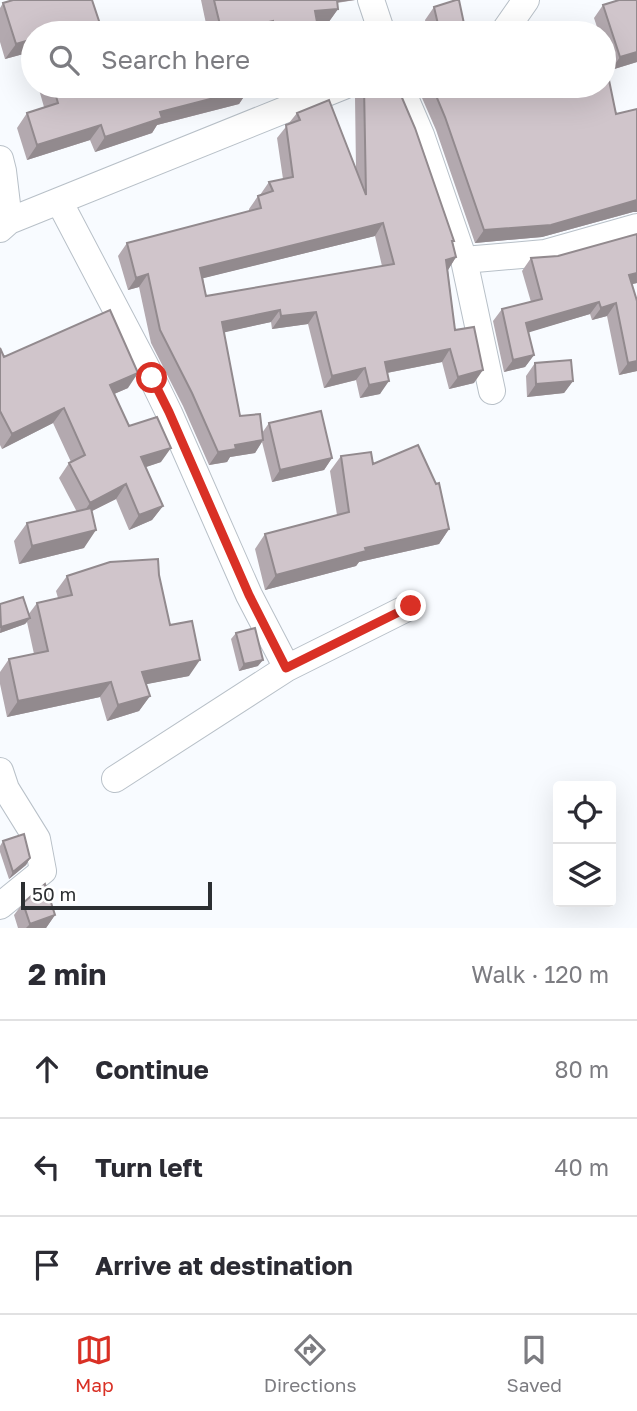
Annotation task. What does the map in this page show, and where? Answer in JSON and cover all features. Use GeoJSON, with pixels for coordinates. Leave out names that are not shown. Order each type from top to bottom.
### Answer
{"type":"FeatureCollection","features":[{"type":"Feature","properties":{"kind":"street"},"geometry":{"type":"LineString","coordinates":[[372,0],[378,21]]}},
{"type":"Feature","properties":{"kind":"street"},"geometry":{"type":"LineString","coordinates":[[511,21],[526,0]]}},
{"type":"Feature","properties":{"kind":"street"},"geometry":{"type":"LineString","coordinates":[[0,159],[4,171],[4,225],[314,98]]}},
{"type":"Feature","properties":{"kind":"street"},"geometry":{"type":"LineString","coordinates":[[405,98],[421,135],[464,260],[492,391]]}},
{"type":"Feature","properties":{"kind":"street"},"geometry":{"type":"LineString","coordinates":[[59,201],[169,412],[249,595],[286,668]]}},
{"type":"Feature","properties":{"kind":"street"},"geometry":{"type":"LineString","coordinates":[[464,260],[545,253],[637,227]]}},
{"type":"Feature","properties":{"kind":"street"},"geometry":{"type":"LineString","coordinates":[[115,779],[286,668],[411,606]]}},
{"type":"Feature","properties":{"kind":"street"},"geometry":{"type":"LineString","coordinates":[[0,771],[6,789],[37,839],[43,872],[0,906]]}},
{"type":"Feature","properties":{"kind":"building"},"geometry":{"type":"Polygon","coordinates":[[[13,0],[92,0],[99,21],[21,21],[21,43],[16,44],[3,3],[13,0]]]}},
{"type":"Feature","properties":{"kind":"building"},"geometry":{"type":"Polygon","coordinates":[[[214,0],[337,0],[338,9],[315,11],[317,21],[219,21],[214,0]]]}},
{"type":"Feature","properties":{"kind":"building"},"geometry":{"type":"Polygon","coordinates":[[[459,0],[463,21],[437,21],[434,7],[459,0]]]}},
{"type":"Feature","properties":{"kind":"building"},"geometry":{"type":"Polygon","coordinates":[[[619,0],[637,0],[637,52],[620,57],[616,45],[616,21],[608,21],[603,5],[619,0]]]}},
{"type":"Feature","properties":{"kind":"building"},"geometry":{"type":"Polygon","coordinates":[[[57,98],[214,98],[160,112],[162,118],[105,137],[101,125],[37,145],[27,113],[58,103],[57,98]]]}},
{"type":"Feature","properties":{"kind":"building"},"geometry":{"type":"Polygon","coordinates":[[[364,98],[402,98],[454,241],[456,257],[446,260],[455,330],[474,327],[483,370],[458,377],[450,349],[385,362],[389,381],[369,385],[365,368],[332,376],[316,312],[281,316],[280,310],[222,322],[240,416],[260,414],[263,440],[235,445],[236,449],[218,452],[160,330],[148,274],[136,278],[127,243],[261,208],[258,196],[273,191],[269,182],[293,177],[286,125],[300,120],[297,113],[329,100],[366,195],[364,98]],[[383,223],[200,268],[206,296],[394,264],[383,223]]]}},
{"type":"Feature","properties":{"kind":"building"},"geometry":{"type":"Polygon","coordinates":[[[437,98],[613,98],[616,114],[637,109],[637,200],[551,225],[484,230],[437,98]]]}},
{"type":"Feature","properties":{"kind":"building"},"geometry":{"type":"Polygon","coordinates":[[[637,234],[637,273],[629,275],[637,301],[637,361],[628,363],[616,303],[601,308],[599,302],[526,323],[534,355],[513,360],[502,309],[542,299],[531,258],[558,256],[637,234]]]}},
{"type":"Feature","properties":{"kind":"building"},"geometry":{"type":"Polygon","coordinates":[[[110,310],[138,373],[110,385],[129,426],[157,417],[171,448],[141,457],[163,506],[139,515],[126,484],[90,503],[69,463],[85,455],[64,408],[12,434],[0,411],[0,348],[4,357],[110,310]]]}},
{"type":"Feature","properties":{"kind":"building"},"geometry":{"type":"Polygon","coordinates":[[[571,360],[573,381],[536,384],[535,363],[571,360]]]}},
{"type":"Feature","properties":{"kind":"building"},"geometry":{"type":"Polygon","coordinates":[[[321,411],[332,458],[280,470],[269,423],[321,411]]]}},
{"type":"Feature","properties":{"kind":"building"},"geometry":{"type":"Polygon","coordinates":[[[418,445],[436,484],[439,483],[449,529],[365,548],[366,551],[276,575],[265,534],[349,512],[341,456],[371,452],[373,464],[418,445]]]}},
{"type":"Feature","properties":{"kind":"building"},"geometry":{"type":"Polygon","coordinates":[[[91,508],[96,530],[32,546],[27,523],[91,508]]]}},
{"type":"Feature","properties":{"kind":"building"},"geometry":{"type":"Polygon","coordinates":[[[158,559],[170,625],[192,621],[200,660],[142,672],[150,696],[118,705],[111,682],[18,701],[9,659],[48,651],[37,603],[72,595],[67,576],[110,562],[158,559]]]}},
{"type":"Feature","properties":{"kind":"building"},"geometry":{"type":"Polygon","coordinates":[[[23,597],[30,618],[1,627],[0,604],[23,597]]]}},
{"type":"Feature","properties":{"kind":"building"},"geometry":{"type":"Polygon","coordinates":[[[255,628],[263,660],[244,664],[236,633],[255,628]]]}},
{"type":"Feature","properties":{"kind":"building"},"geometry":{"type":"Polygon","coordinates":[[[24,834],[30,858],[13,872],[3,841],[24,834]]]}},
{"type":"Feature","properties":{"kind":"building"},"geometry":{"type":"Polygon","coordinates":[[[45,884],[55,915],[30,924],[23,903],[45,884]]]}},
{"type":"Feature","properties":{"kind":"route"},"geometry":{"type":"LineString","coordinates":[[152,378],[249,595],[286,668],[411,606]]}}]}
